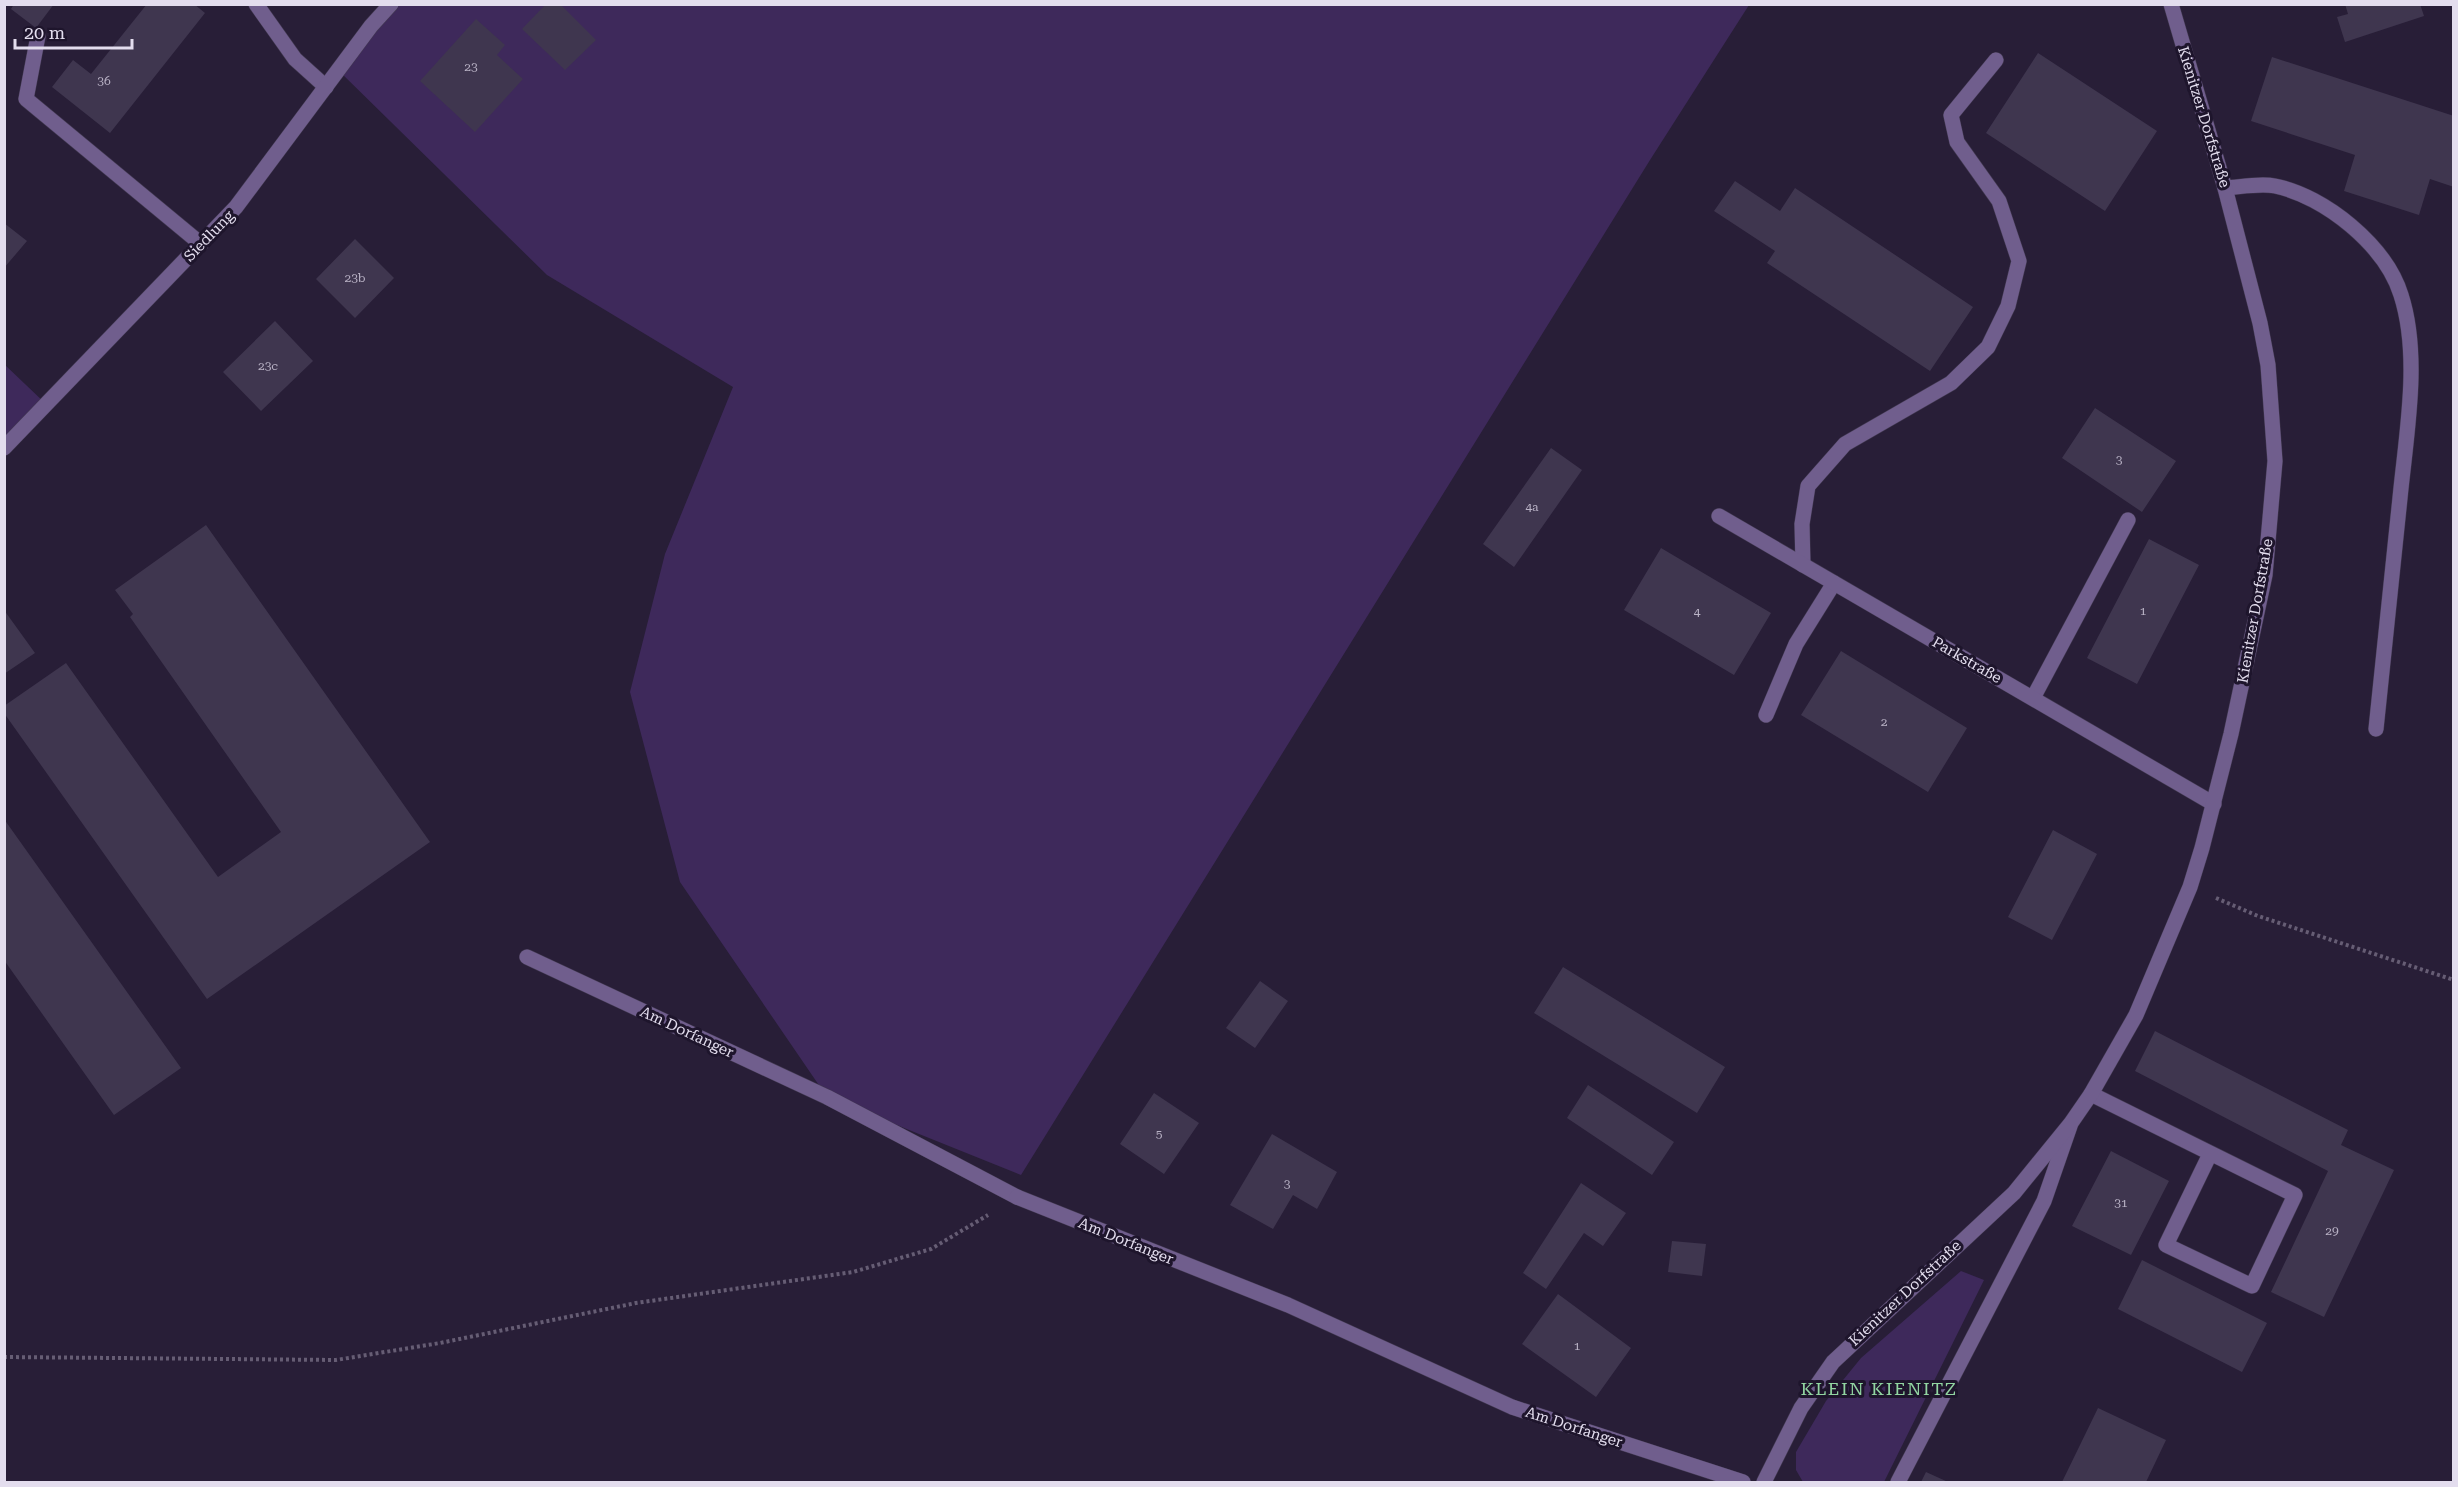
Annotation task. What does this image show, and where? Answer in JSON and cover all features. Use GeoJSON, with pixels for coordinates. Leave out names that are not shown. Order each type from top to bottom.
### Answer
{"type":"FeatureCollection","features":[{"type":"Feature","properties":{"kind":"street"},"geometry":{"type":"LineString","coordinates":[[256,4],[295,59],[326,87]]}},
{"type":"Feature","properties":{"kind":"street","name":"Siedlung"},"geometry":{"type":"LineString","coordinates":[[4,448],[236,207],[371,26],[390,4]]}},
{"type":"Feature","properties":{"kind":"street","name":"Kienitzer Dorfstraße"},"geometry":{"type":"LineString","coordinates":[[1764,1482],[1801,1408],[1833,1362],[2014,1193],[2071,1123],[2091,1094],[2136,1015],[2190,887],[2214,804],[2265,575],[2275,461],[2268,365],[2258,313],[2225,188],[2171,4]]}},
{"type":"Feature","properties":{"kind":"street"},"geometry":{"type":"LineString","coordinates":[[38,36],[26,99],[201,244]]}},
{"type":"Feature","properties":{"kind":"street"},"geometry":{"type":"LineString","coordinates":[[1803,565],[1802,524],[1808,486],[1845,444],[1951,382],[1988,347],[2008,306],[2019,261],[1999,201],[1957,142],[1951,115],[1996,60]]}},
{"type":"Feature","properties":{"kind":"street"},"geometry":{"type":"LineString","coordinates":[[2225,188],[2272,185],[2293,190],[2318,203],[2350,226],[2378,251],[2393,274],[2402,296],[2410,344],[2409,408],[2376,729]]}},
{"type":"Feature","properties":{"kind":"street","name":"Parkstraße"},"geometry":{"type":"LineString","coordinates":[[1719,516],[2214,804]]}},
{"type":"Feature","properties":{"kind":"street"},"geometry":{"type":"LineString","coordinates":[[2033,698],[2128,520]]}},
{"type":"Feature","properties":{"kind":"street"},"geometry":{"type":"LineString","coordinates":[[1766,715],[1796,644],[1834,583]]}},
{"type":"Feature","properties":{"kind":"street","name":"Am Dorfanger"},"geometry":{"type":"LineString","coordinates":[[527,957],[826,1096],[1017,1197],[1288,1305],[1512,1407],[1743,1482]]}},
{"type":"Feature","properties":{"kind":"street"},"geometry":{"type":"LineString","coordinates":[[2091,1094],[2295,1195],[2252,1286],[2166,1245],[2210,1154]]}},
{"type":"Feature","properties":{"kind":"street","name":"Kienitzer Dorfstraße"},"geometry":{"type":"LineString","coordinates":[[1898,1482],[2044,1201],[2071,1123]]}},
{"type":"Feature","properties":{"kind":"path"},"geometry":{"type":"LineString","coordinates":[[2190,887],[2258,916],[2454,980]]}},
{"type":"Feature","properties":{"kind":"path"},"geometry":{"type":"LineString","coordinates":[[4,1357],[336,1360],[636,1303],[853,1272],[931,1249],[1017,1197]]}},
{"type":"Feature","properties":{"kind":"shaded area"},"geometry":{"type":"Polygon","coordinates":[[[391,4],[1749,5],[1650,160],[1021,1175],[827,1097],[680,882],[630,692],[665,554],[733,387],[547,275],[338,70],[391,4]]]}},
{"type":"Feature","properties":{"kind":"shaded area"},"geometry":{"type":"Polygon","coordinates":[[[4,364],[47,405],[4,448],[4,364]]]}},
{"type":"Feature","properties":{"kind":"shaded area"},"geometry":{"type":"Polygon","coordinates":[[[1961,1271],[1984,1280],[1884,1482],[1803,1482],[1796,1470],[1796,1452],[1826,1401],[1861,1358],[1961,1271]]]}},
{"type":"Feature","properties":{"kind":"building"},"geometry":{"type":"Polygon","coordinates":[[[14,4],[54,4],[36,28],[11,9],[14,4]]]}},
{"type":"Feature","properties":{"kind":"building"},"geometry":{"type":"Polygon","coordinates":[[[147,4],[194,4],[205,13],[110,133],[52,87],[73,60],[91,74],[147,4]]]}},
{"type":"Feature","properties":{"kind":"building"},"geometry":{"type":"Polygon","coordinates":[[[546,4],[560,4],[596,40],[565,70],[522,29],[546,4]]]}},
{"type":"Feature","properties":{"kind":"building"},"geometry":{"type":"Polygon","coordinates":[[[2345,4],[2420,4],[2424,16],[2345,42],[2337,17],[2348,14],[2345,4]]]}},
{"type":"Feature","properties":{"kind":"building"},"geometry":{"type":"Polygon","coordinates":[[[476,19],[505,45],[497,55],[523,79],[475,132],[420,81],[476,19]]]}},
{"type":"Feature","properties":{"kind":"building"},"geometry":{"type":"Polygon","coordinates":[[[2038,53],[2157,131],[2105,211],[1986,133],[2038,53]]]}},
{"type":"Feature","properties":{"kind":"building"},"geometry":{"type":"Polygon","coordinates":[[[2272,57],[2454,116],[2454,187],[2430,179],[2419,215],[2344,191],[2355,155],[2251,121],[2272,57]]]}},
{"type":"Feature","properties":{"kind":"building"},"geometry":{"type":"Polygon","coordinates":[[[1735,181],[1780,211],[1795,188],[1973,307],[1930,371],[1767,263],[1775,251],[1714,211],[1735,181]]]}},
{"type":"Feature","properties":{"kind":"building"},"geometry":{"type":"Polygon","coordinates":[[[4,223],[27,241],[4,268],[4,223]]]}},
{"type":"Feature","properties":{"kind":"building"},"geometry":{"type":"Polygon","coordinates":[[[355,239],[394,278],[355,318],[316,279],[355,239]]]}},
{"type":"Feature","properties":{"kind":"building"},"geometry":{"type":"Polygon","coordinates":[[[275,321],[313,361],[261,411],[223,372],[275,321]]]}},
{"type":"Feature","properties":{"kind":"building"},"geometry":{"type":"Polygon","coordinates":[[[2095,408],[2176,461],[2142,512],[2062,458],[2095,408]]]}},
{"type":"Feature","properties":{"kind":"building"},"geometry":{"type":"Polygon","coordinates":[[[1551,448],[1582,470],[1514,567],[1483,544],[1551,448]]]}},
{"type":"Feature","properties":{"kind":"building"},"geometry":{"type":"Polygon","coordinates":[[[206,525],[430,842],[207,999],[4,713],[4,706],[66,663],[218,877],[281,832],[130,617],[133,614],[115,590],[206,525]]]}},
{"type":"Feature","properties":{"kind":"building"},"geometry":{"type":"Polygon","coordinates":[[[2149,539],[2199,565],[2137,684],[2087,658],[2149,539]]]}},
{"type":"Feature","properties":{"kind":"building"},"geometry":{"type":"Polygon","coordinates":[[[1661,548],[1771,613],[1734,675],[1624,610],[1661,548]]]}},
{"type":"Feature","properties":{"kind":"building"},"geometry":{"type":"Polygon","coordinates":[[[4,610],[35,653],[4,674],[4,610]]]}},
{"type":"Feature","properties":{"kind":"building"},"geometry":{"type":"Polygon","coordinates":[[[1841,651],[1967,728],[1928,792],[1801,715],[1841,651]]]}},
{"type":"Feature","properties":{"kind":"building"},"geometry":{"type":"Polygon","coordinates":[[[4,819],[181,1068],[114,1115],[4,960],[4,819]]]}},
{"type":"Feature","properties":{"kind":"building"},"geometry":{"type":"Polygon","coordinates":[[[2053,830],[2097,854],[2052,940],[2008,917],[2053,830]]]}},
{"type":"Feature","properties":{"kind":"building"},"geometry":{"type":"Polygon","coordinates":[[[1563,967],[1725,1067],[1697,1113],[1534,1013],[1563,967]]]}},
{"type":"Feature","properties":{"kind":"building"},"geometry":{"type":"Polygon","coordinates":[[[1260,981],[1288,1001],[1255,1048],[1226,1028],[1260,981]]]}},
{"type":"Feature","properties":{"kind":"building"},"geometry":{"type":"Polygon","coordinates":[[[2155,1031],[2348,1130],[2341,1145],[2394,1170],[2324,1317],[2271,1292],[2328,1171],[2135,1071],[2155,1031]]]}},
{"type":"Feature","properties":{"kind":"building"},"geometry":{"type":"Polygon","coordinates":[[[1588,1085],[1674,1142],[1652,1175],[1567,1118],[1588,1085]]]}},
{"type":"Feature","properties":{"kind":"building"},"geometry":{"type":"Polygon","coordinates":[[[1154,1093],[1199,1123],[1164,1174],[1120,1144],[1154,1093]]]}},
{"type":"Feature","properties":{"kind":"building"},"geometry":{"type":"Polygon","coordinates":[[[1272,1134],[1337,1172],[1317,1209],[1293,1195],[1273,1229],[1230,1205],[1272,1134]]]}},
{"type":"Feature","properties":{"kind":"building"},"geometry":{"type":"Polygon","coordinates":[[[2111,1151],[2169,1181],[2131,1255],[2072,1226],[2111,1151]]]}},
{"type":"Feature","properties":{"kind":"building"},"geometry":{"type":"Polygon","coordinates":[[[1581,1183],[1626,1213],[1603,1246],[1584,1233],[1546,1289],[1523,1273],[1581,1183]]]}},
{"type":"Feature","properties":{"kind":"building"},"geometry":{"type":"Polygon","coordinates":[[[1672,1241],[1706,1244],[1702,1276],[1668,1272],[1672,1241]]]}},
{"type":"Feature","properties":{"kind":"building"},"geometry":{"type":"Polygon","coordinates":[[[2142,1260],[2267,1323],[2242,1372],[2118,1309],[2142,1260]]]}},
{"type":"Feature","properties":{"kind":"building"},"geometry":{"type":"Polygon","coordinates":[[[1558,1294],[1631,1348],[1596,1397],[1522,1344],[1558,1294]]]}},
{"type":"Feature","properties":{"kind":"building"},"geometry":{"type":"Polygon","coordinates":[[[2098,1408],[2166,1440],[2146,1482],[2062,1482],[2098,1408]]]}},
{"type":"Feature","properties":{"kind":"building"},"geometry":{"type":"Polygon","coordinates":[[[1926,1472],[1948,1482],[1921,1482],[1926,1472]]]}},
{"type":"Feature","properties":{"kind":"district","name":"KLEIN KIENITZ"},"geometry":{"type":"Point","coordinates":[1879,1389]}}]}
